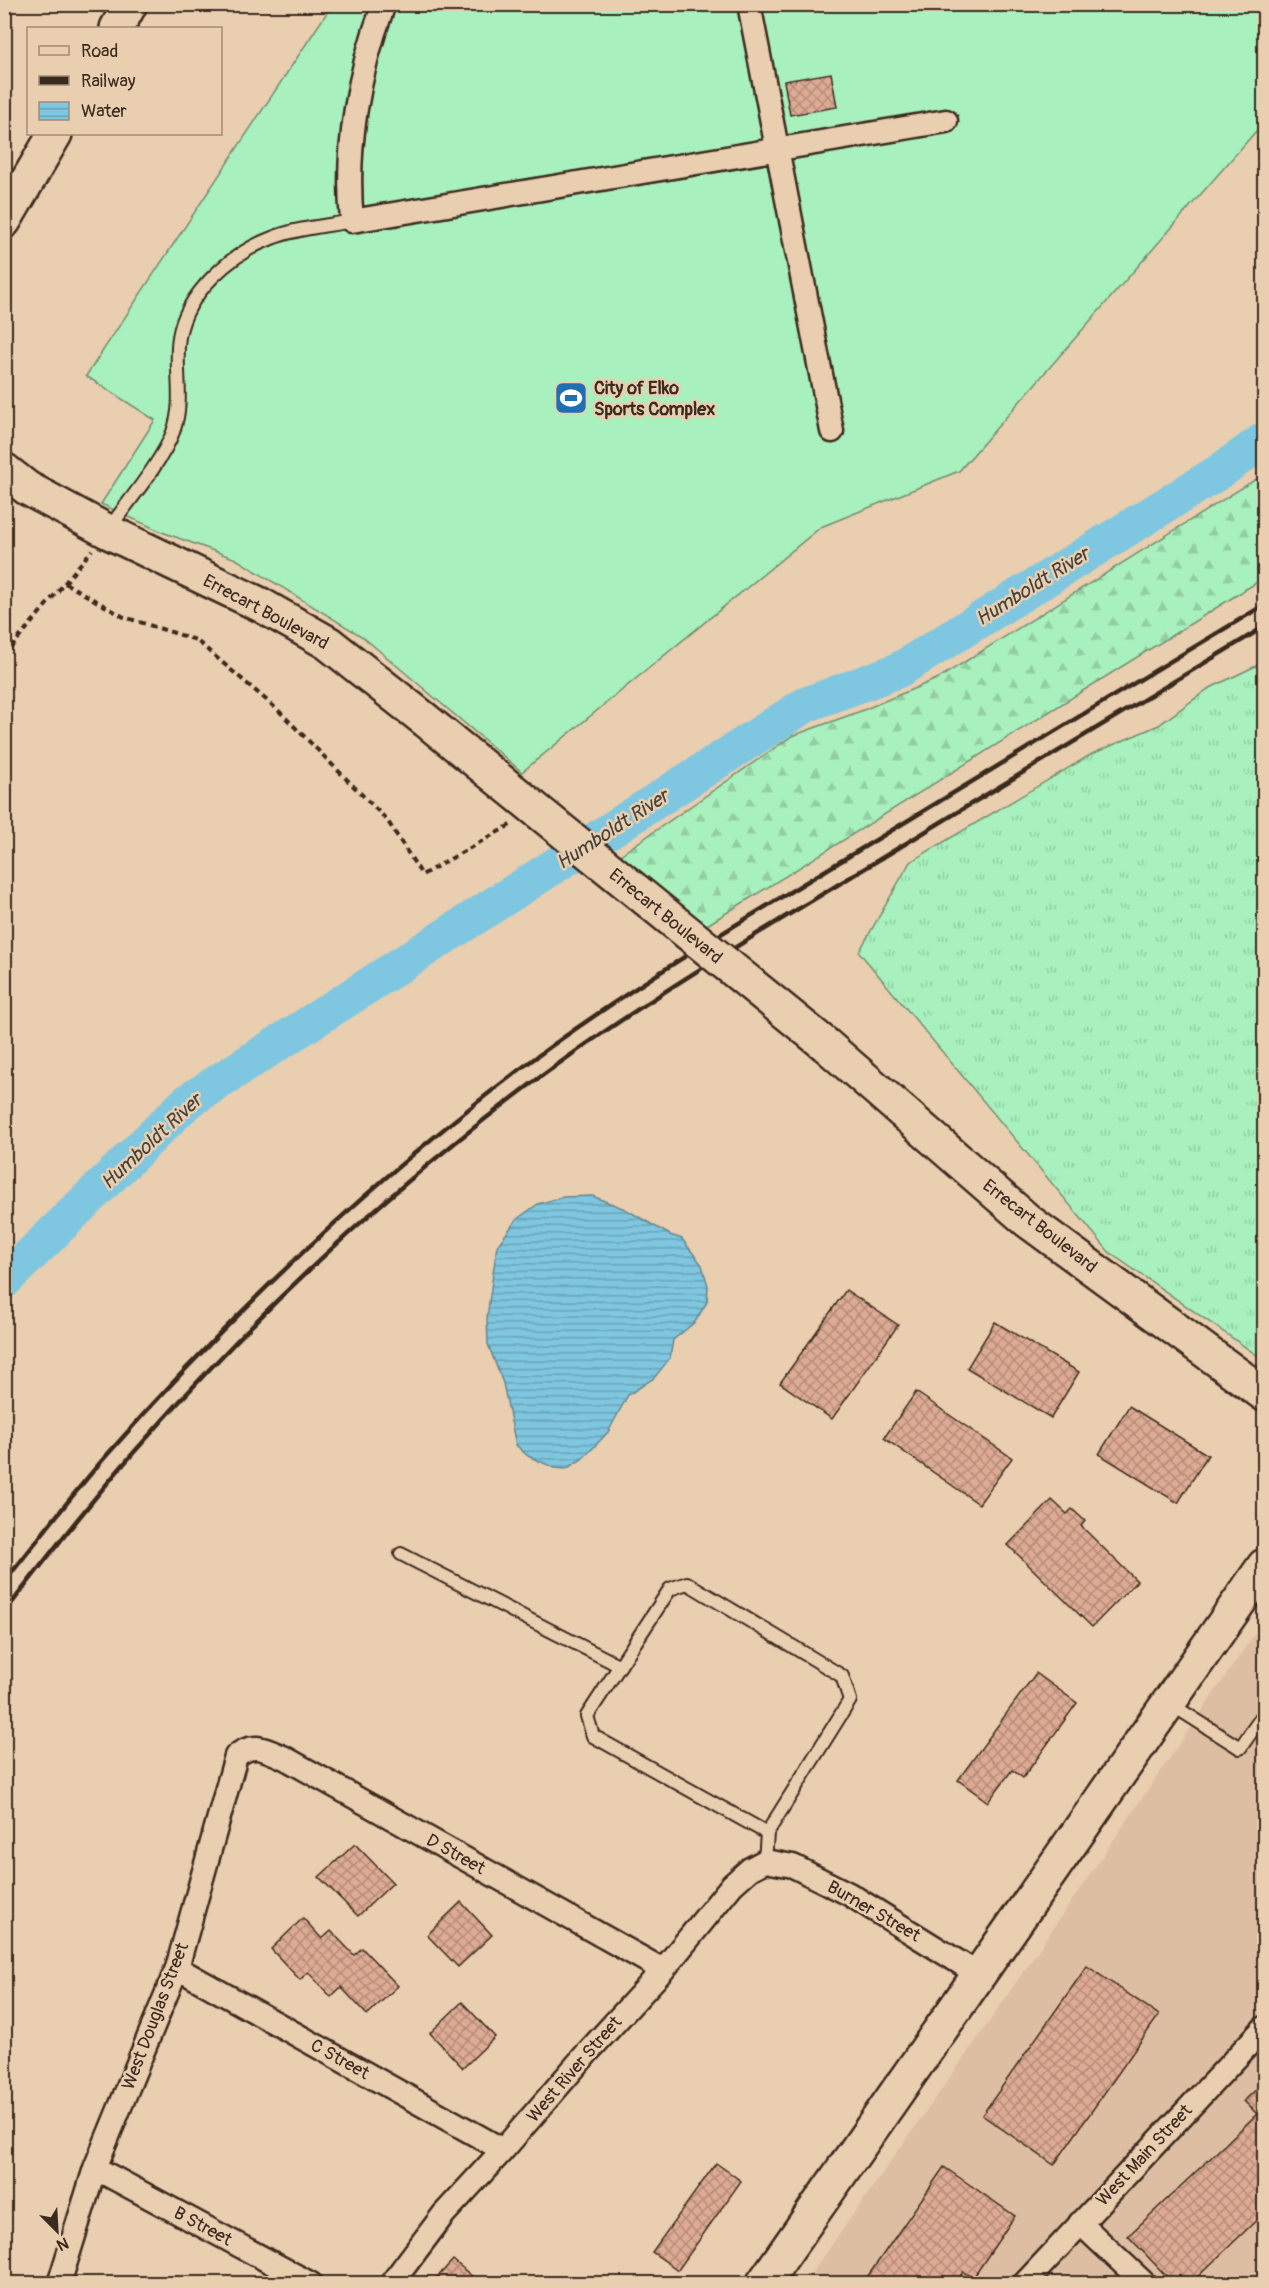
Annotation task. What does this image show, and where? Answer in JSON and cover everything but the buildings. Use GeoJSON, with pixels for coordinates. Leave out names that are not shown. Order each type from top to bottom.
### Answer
{"type":"FeatureCollection","features":[{"type":"Feature","properties":{"kind":"street"},"geometry":{"type":"LineString","coordinates":[[118,27],[130,4]]}},
{"type":"Feature","properties":{"kind":"street"},"geometry":{"type":"LineString","coordinates":[[384,4],[367,58],[355,120],[349,178],[352,221],[946,122]]}},
{"type":"Feature","properties":{"kind":"street"},"geometry":{"type":"LineString","coordinates":[[749,4],[832,431]]}},
{"type":"Feature","properties":{"kind":"street"},"geometry":{"type":"LineString","coordinates":[[5,217],[54,135]]}},
{"type":"Feature","properties":{"kind":"street","name":"Errecart Boulevard"},"geometry":{"type":"LineString","coordinates":[[4,470],[27,488],[107,531],[261,606],[328,644],[423,718],[826,1045],[1028,1221],[1264,1394]]}},
{"type":"Feature","properties":{"kind":"street"},"geometry":{"type":"LineString","coordinates":[[763,2283],[1264,1566]]}},
{"type":"Feature","properties":{"kind":"street","name":"West Douglas Street"},"geometry":{"type":"LineString","coordinates":[[59,2283],[95,2168],[177,1968],[236,1755],[245,1748]]}},
{"type":"Feature","properties":{"kind":"street","name":"D Street"},"geometry":{"type":"LineString","coordinates":[[245,1748],[261,1748],[285,1758],[663,1970]]}},
{"type":"Feature","properties":{"kind":"street","name":"Burner Street"},"geometry":{"type":"LineString","coordinates":[[765,1861],[793,1866],[849,1894],[978,1974]]}},
{"type":"Feature","properties":{"kind":"street","name":"West River Street"},"geometry":{"type":"LineString","coordinates":[[391,2283],[443,2215],[503,2150],[586,2053],[663,1970],[732,1885],[750,1869],[765,1861]]}},
{"type":"Feature","properties":{"kind":"street","name":"C Street"},"geometry":{"type":"LineString","coordinates":[[177,1968],[503,2150]]}},
{"type":"Feature","properties":{"kind":"street","name":"West Main Street"},"geometry":{"type":"LineString","coordinates":[[1024,2283],[1264,2028]]}},
{"type":"Feature","properties":{"kind":"street","name":"B Street"},"geometry":{"type":"LineString","coordinates":[[95,2168],[311,2283]]}},
{"type":"Feature","properties":{"kind":"street"},"geometry":{"type":"LineString","coordinates":[[1080,2223],[1145,2283]]}},
{"type":"Feature","properties":{"kind":"lane"},"geometry":{"type":"LineString","coordinates":[[107,531],[162,453],[174,431],[180,388],[179,337],[186,314],[201,293],[228,265],[261,243],[291,232],[352,221]]}},
{"type":"Feature","properties":{"kind":"lane"},"geometry":{"type":"LineString","coordinates":[[401,1554],[620,1666]]}},
{"type":"Feature","properties":{"kind":"lane"},"geometry":{"type":"LineString","coordinates":[[765,1861],[767,1833],[850,1700],[842,1676],[687,1583],[670,1589],[587,1716],[593,1736],[767,1833]]}},
{"type":"Feature","properties":{"kind":"lane"},"geometry":{"type":"LineString","coordinates":[[1168,1703],[1240,1748],[1264,1713]]}},
{"type":"Feature","properties":{"kind":"path"},"geometry":{"type":"LineString","coordinates":[[4,656],[107,531]]}},
{"type":"Feature","properties":{"kind":"path"},"geometry":{"type":"LineString","coordinates":[[65,583],[124,617],[196,640],[278,710],[387,820],[422,875],[536,810]]}},
{"type":"Feature","properties":{"kind":"shaded area"},"geometry":{"type":"Polygon","coordinates":[[[1264,1620],[1264,2283],[804,2284],[987,2025],[1264,1620]]]}},
{"type":"Feature","properties":{"kind":"green space","name":"City of Elko Sports Complex"},"geometry":{"type":"Polygon","coordinates":[[[332,5],[1264,5],[1264,122],[959,471],[821,527],[522,772],[363,637],[236,559],[162,532],[101,504],[155,420],[86,376],[332,5]]]}},
{"type":"Feature","properties":{"kind":"green space"},"geometry":{"type":"Polygon","coordinates":[[[1264,474],[1264,578],[707,925],[616,858],[792,736],[861,711],[939,678],[1264,474]]]}},
{"type":"Feature","properties":{"kind":"green space"},"geometry":{"type":"Polygon","coordinates":[[[1264,662],[1264,1360],[1110,1253],[859,952],[910,862],[1092,754],[1159,725],[1208,689],[1264,662]]]}},
{"type":"Feature","properties":{"kind":"water"},"geometry":{"type":"Polygon","coordinates":[[[592,1196],[625,1209],[670,1235],[682,1239],[702,1265],[708,1286],[707,1302],[695,1322],[673,1340],[670,1358],[654,1378],[628,1395],[608,1432],[582,1459],[566,1469],[555,1468],[528,1456],[516,1445],[503,1383],[488,1344],[487,1318],[492,1281],[497,1246],[517,1219],[538,1204],[563,1197],[592,1196]]]}},
{"type":"Feature","properties":{"kind":"waterway","name":"Humboldt River"},"geometry":{"type":"LineString","coordinates":[[4,1281],[187,1102],[805,705],[899,670],[1219,472],[1264,440]]}},
{"type":"Feature","properties":{"kind":"railway"},"geometry":{"type":"LineString","coordinates":[[4,1582],[106,1456],[209,1345],[262,1292],[373,1189],[490,1093],[550,1047],[673,964],[1264,605]]}},
{"type":"Feature","properties":{"kind":"railway"},"geometry":{"type":"LineString","coordinates":[[4,1613],[114,1475],[237,1341],[326,1254],[372,1213],[515,1096],[599,1035],[685,978],[1264,627]]}},
{"type":"Feature","properties":{"kind":"place","name":"City of Elko Sports Complex"},"geometry":{"type":"Point","coordinates":[571,398]}}]}
